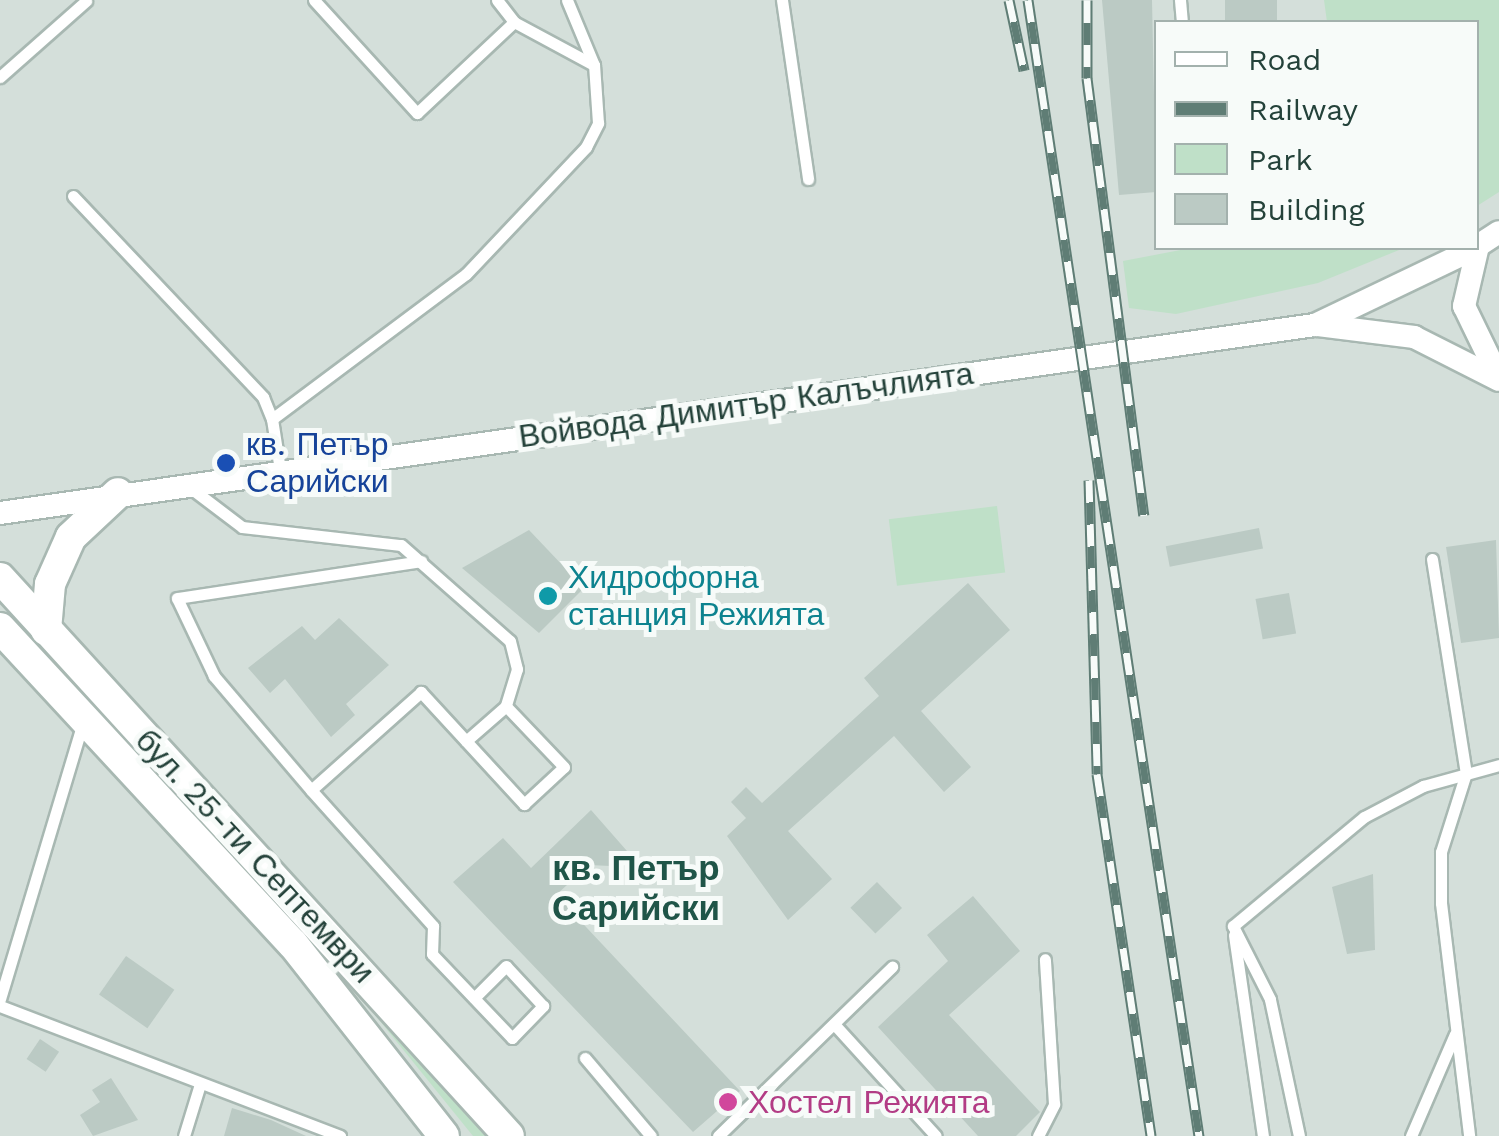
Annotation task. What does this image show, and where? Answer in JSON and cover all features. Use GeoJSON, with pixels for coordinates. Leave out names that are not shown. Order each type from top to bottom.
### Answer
{"type":"FeatureCollection","features":[{"type":"Feature","properties":{"kind":"main road"},"geometry":{"type":"LineString","coordinates":[[46,630],[50,584],[71,537],[118,493]]}},
{"type":"Feature","properties":{"kind":"main road","name":"бул. 25-ти Септември"},"geometry":{"type":"LineString","coordinates":[[0,578],[509,1136]]}},
{"type":"Feature","properties":{"kind":"main road","name":"бул. 25-ти Септември"},"geometry":{"type":"LineString","coordinates":[[0,628],[293,944],[444,1136]]}},
{"type":"Feature","properties":{"kind":"street","name":"Войвода Димитър Калъчлията"},"geometry":{"type":"LineString","coordinates":[[0,513],[118,493],[1314,325],[1471,250]]}},
{"type":"Feature","properties":{"kind":"street"},"geometry":{"type":"LineString","coordinates":[[1476,250],[1464,306],[1499,378]]}},
{"type":"Feature","properties":{"kind":"street"},"geometry":{"type":"LineString","coordinates":[[1314,325],[1414,337],[1499,378]]}},
{"type":"Feature","properties":{"kind":"lane"},"geometry":{"type":"LineString","coordinates":[[314,0],[416,113],[514,22]]}},
{"type":"Feature","properties":{"kind":"lane"},"geometry":{"type":"LineString","coordinates":[[497,0],[514,22],[594,65]]}},
{"type":"Feature","properties":{"kind":"lane"},"geometry":{"type":"LineString","coordinates":[[272,419],[466,274],[586,147],[598,123],[594,65],[567,0]]}},
{"type":"Feature","properties":{"kind":"lane"},"geometry":{"type":"LineString","coordinates":[[782,0],[808,180]]}},
{"type":"Feature","properties":{"kind":"lane"},"geometry":{"type":"LineString","coordinates":[[0,77],[86,1]]}},
{"type":"Feature","properties":{"kind":"lane"},"geometry":{"type":"LineString","coordinates":[[73,196],[263,397],[272,419],[280,470]]}},
{"type":"Feature","properties":{"kind":"lane"},"geometry":{"type":"LineString","coordinates":[[185,484],[242,528],[278,537],[360,535],[420,561],[510,640],[517,669],[506,706],[466,741]]}},
{"type":"Feature","properties":{"kind":"lane"},"geometry":{"type":"LineString","coordinates":[[1432,560],[1466,773],[1441,852],[1455,1034],[1469,1136]]}},
{"type":"Feature","properties":{"kind":"lane"},"geometry":{"type":"LineString","coordinates":[[420,561],[176,598],[214,676],[432,926],[432,954],[512,1038],[543,1006],[506,966],[474,998]]}},
{"type":"Feature","properties":{"kind":"lane"},"geometry":{"type":"LineString","coordinates":[[96,685],[0,1003],[340,1136]]}},
{"type":"Feature","properties":{"kind":"lane"},"geometry":{"type":"LineString","coordinates":[[311,790],[420,692],[524,804],[564,767],[506,706]]}},
{"type":"Feature","properties":{"kind":"lane"},"geometry":{"type":"LineString","coordinates":[[1232,926],[1364,817],[1466,773],[1499,764]]}},
{"type":"Feature","properties":{"kind":"lane"},"geometry":{"type":"LineString","coordinates":[[1232,926],[1263,1136]]}},
{"type":"Feature","properties":{"kind":"lane"},"geometry":{"type":"LineString","coordinates":[[1232,926],[1270,1000],[1299,1136]]}},
{"type":"Feature","properties":{"kind":"lane"},"geometry":{"type":"LineString","coordinates":[[1038,1136],[1054,1104],[1046,959]]}},
{"type":"Feature","properties":{"kind":"lane"},"geometry":{"type":"LineString","coordinates":[[718,1136],[892,967]]}},
{"type":"Feature","properties":{"kind":"lane"},"geometry":{"type":"LineString","coordinates":[[834,1024],[936,1136]]}},
{"type":"Feature","properties":{"kind":"lane"},"geometry":{"type":"LineString","coordinates":[[1411,1136],[1455,1034]]}},
{"type":"Feature","properties":{"kind":"lane"},"geometry":{"type":"LineString","coordinates":[[584,1058],[650,1136]]}},
{"type":"Feature","properties":{"kind":"lane"},"geometry":{"type":"LineString","coordinates":[[184,1136],[200,1084]]}},
{"type":"Feature","properties":{"kind":"shaded area"},"geometry":{"type":"Polygon","coordinates":[[[0,0],[1499,0],[1499,1136],[0,1136],[0,0]]]}},
{"type":"Feature","properties":{"kind":"green space"},"geometry":{"type":"Polygon","coordinates":[[[1324,0],[1499,0],[1499,192],[1479,205],[1479,20],[1327,20],[1324,0]]]}},
{"type":"Feature","properties":{"kind":"green space"},"geometry":{"type":"Polygon","coordinates":[[[1181,250],[1399,250],[1318,283],[1176,314],[1129,308],[1123,261],[1181,250]]]}},
{"type":"Feature","properties":{"kind":"green space"},"geometry":{"type":"Polygon","coordinates":[[[997,506],[1005,573],[897,586],[889,519],[997,506]]]}},
{"type":"Feature","properties":{"kind":"green space"},"geometry":{"type":"Polygon","coordinates":[[[333,963],[492,1136],[473,1136],[333,963]]]}},
{"type":"Feature","properties":{"kind":"building"},"geometry":{"type":"Polygon","coordinates":[[[1102,0],[1152,0],[1154,192],[1119,195],[1102,0]]]}},
{"type":"Feature","properties":{"kind":"building"},"geometry":{"type":"Polygon","coordinates":[[[1225,0],[1277,0],[1277,20],[1225,20],[1225,0]]]}},
{"type":"Feature","properties":{"kind":"building"},"geometry":{"type":"Polygon","coordinates":[[[1259,528],[1263,549],[1170,567],[1166,546],[1259,528]]]}},
{"type":"Feature","properties":{"kind":"building"},"geometry":{"type":"Polygon","coordinates":[[[529,530],[584,588],[539,633],[462,568],[529,530]]]}},
{"type":"Feature","properties":{"kind":"building"},"geometry":{"type":"Polygon","coordinates":[[[1496,540],[1499,638],[1461,643],[1446,547],[1496,540]]]}},
{"type":"Feature","properties":{"kind":"building"},"geometry":{"type":"Polygon","coordinates":[[[968,583],[1010,630],[921,711],[971,767],[944,792],[894,736],[788,831],[832,879],[788,920],[727,836],[746,818],[731,802],[746,787],[762,803],[879,696],[864,678],[968,583]]]}},
{"type":"Feature","properties":{"kind":"building"},"geometry":{"type":"Polygon","coordinates":[[[1289,593],[1296,633],[1263,639],[1256,599],[1289,593]]]}},
{"type":"Feature","properties":{"kind":"building"},"geometry":{"type":"Polygon","coordinates":[[[339,618],[389,665],[346,704],[355,715],[331,737],[285,679],[270,693],[248,668],[302,626],[315,640],[339,618]]]}},
{"type":"Feature","properties":{"kind":"building"},"geometry":{"type":"Polygon","coordinates":[[[591,810],[627,851],[611,866],[589,865],[556,895],[740,1091],[693,1132],[453,882],[503,838],[531,868],[591,810]]]}},
{"type":"Feature","properties":{"kind":"building"},"geometry":{"type":"Polygon","coordinates":[[[1373,874],[1375,950],[1347,954],[1332,887],[1373,874]]]}},
{"type":"Feature","properties":{"kind":"building"},"geometry":{"type":"Polygon","coordinates":[[[877,882],[902,908],[875,934],[850,908],[877,882]]]}},
{"type":"Feature","properties":{"kind":"building"},"geometry":{"type":"Polygon","coordinates":[[[973,896],[1020,951],[949,1015],[1040,1112],[1016,1136],[978,1136],[878,1027],[948,961],[927,935],[973,896]]]}},
{"type":"Feature","properties":{"kind":"building"},"geometry":{"type":"Polygon","coordinates":[[[126,956],[174,990],[147,1028],[99,995],[126,956]]]}},
{"type":"Feature","properties":{"kind":"building"},"geometry":{"type":"Polygon","coordinates":[[[40,1039],[59,1052],[46,1072],[27,1059],[40,1039]]]}},
{"type":"Feature","properties":{"kind":"building"},"geometry":{"type":"Polygon","coordinates":[[[111,1078],[138,1120],[93,1136],[80,1115],[100,1102],[92,1090],[111,1078]]]}},
{"type":"Feature","properties":{"kind":"building"},"geometry":{"type":"Polygon","coordinates":[[[232,1108],[271,1120],[306,1136],[224,1136],[232,1108]]]}},
{"type":"Feature","properties":{"kind":"railway"},"geometry":{"type":"LineString","coordinates":[[1009,0],[1024,70]]}},
{"type":"Feature","properties":{"kind":"railway"},"geometry":{"type":"LineString","coordinates":[[1028,0],[1199,1136]]}},
{"type":"Feature","properties":{"kind":"railway"},"geometry":{"type":"LineString","coordinates":[[1087,0],[1087,78],[1144,515]]}},
{"type":"Feature","properties":{"kind":"railway"},"geometry":{"type":"LineString","coordinates":[[1089,480],[1097,774],[1151,1136]]}},
{"type":"Feature","properties":{"kind":"place","name":"кв. Петър Сарийски"},"geometry":{"type":"Point","coordinates":[226,463]}},
{"type":"Feature","properties":{"kind":"place","name":"Хидрофорна станция Режията"},"geometry":{"type":"Point","coordinates":[548,596]}},
{"type":"Feature","properties":{"kind":"place","name":"Хостел Режията"},"geometry":{"type":"Point","coordinates":[728,1102]}},
{"type":"Feature","properties":{"kind":"district","name":"кв. Петър Сарийски"},"geometry":{"type":"Point","coordinates":[636,888]}}]}
